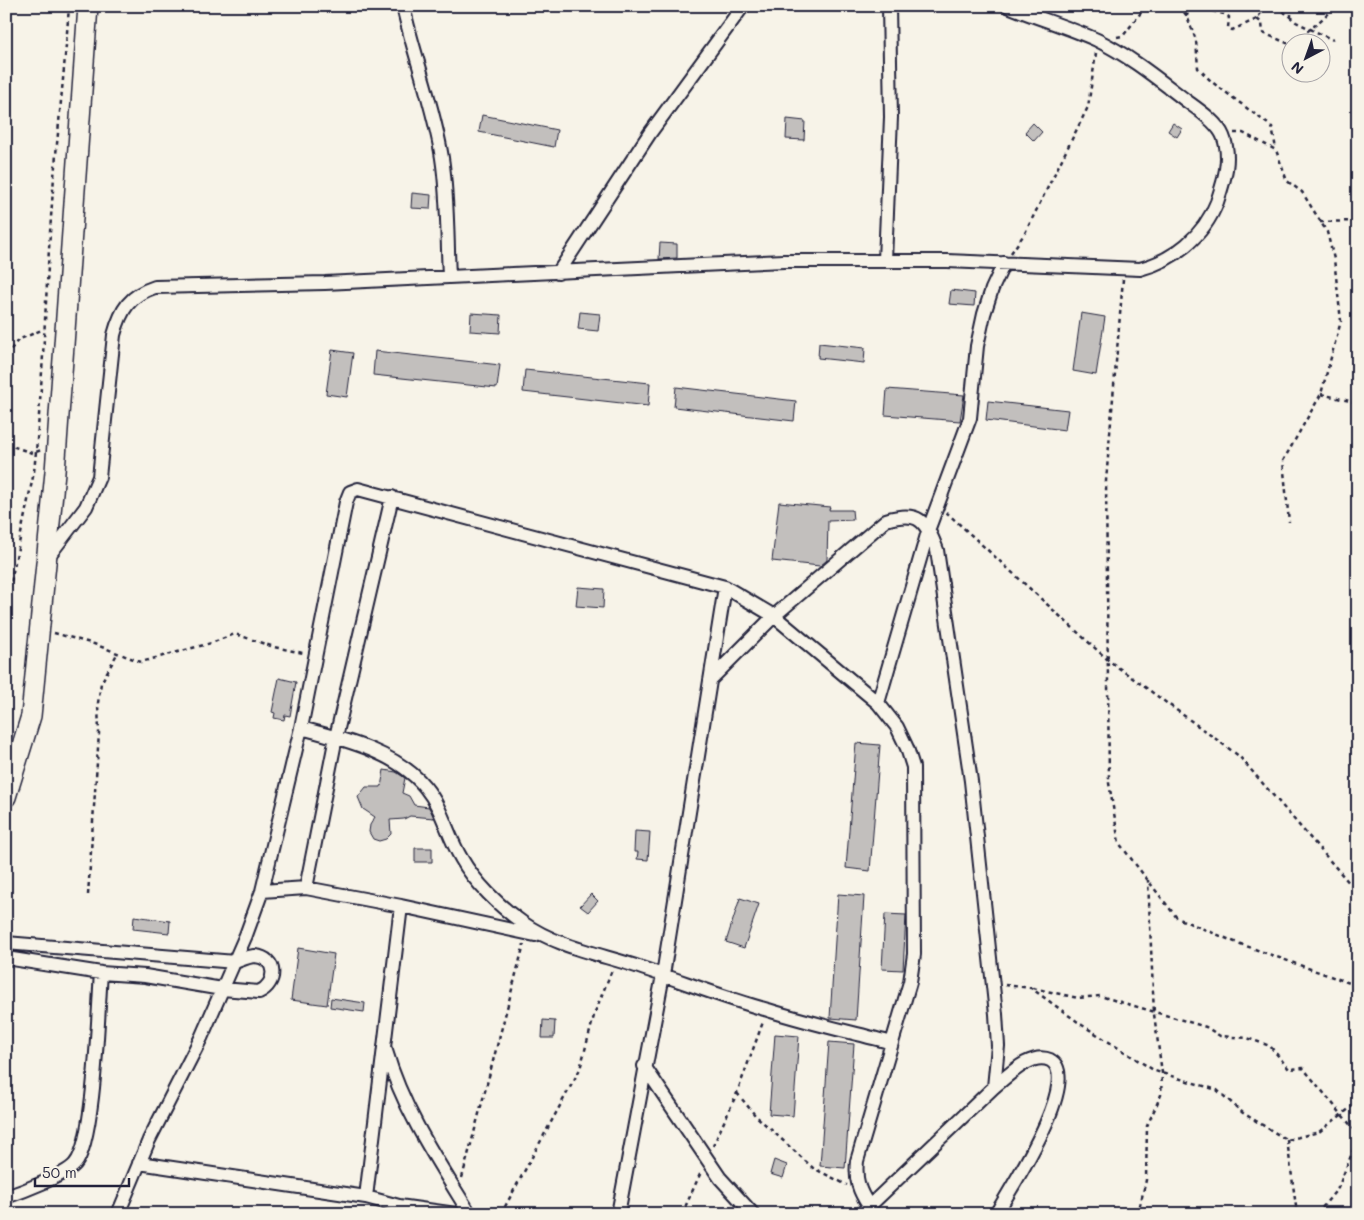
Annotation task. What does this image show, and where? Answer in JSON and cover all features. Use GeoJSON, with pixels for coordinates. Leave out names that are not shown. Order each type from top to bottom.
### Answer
{"type":"FeatureCollection","features":[{"type":"Feature","properties":{"kind":"main road"},"geometry":{"type":"LineString","coordinates":[[6,797],[31,716],[38,629],[47,558],[88,6]]}},
{"type":"Feature","properties":{"kind":"street"},"geometry":{"type":"LineString","coordinates":[[403,6],[410,37],[431,106],[442,158],[449,276]]}},
{"type":"Feature","properties":{"kind":"street"},"geometry":{"type":"LineString","coordinates":[[558,273],[650,133],[743,6]]}},
{"type":"Feature","properties":{"kind":"street"},"geometry":{"type":"LineString","coordinates":[[885,260],[891,118],[889,6]]}},
{"type":"Feature","properties":{"kind":"street"},"geometry":{"type":"LineString","coordinates":[[47,558],[76,522],[93,495],[102,456],[114,335],[125,308],[132,298],[141,292],[164,286],[325,283],[449,276],[558,273],[740,262],[885,260],[1140,269],[1159,264],[1177,254],[1213,211],[1227,169],[1227,150],[1222,134],[1193,106],[1135,62],[1097,41],[1008,6]]}},
{"type":"Feature","properties":{"kind":"street"},"geometry":{"type":"LineString","coordinates":[[878,703],[929,528],[970,418],[978,346],[984,314],[992,289],[1004,264]]}},
{"type":"Feature","properties":{"kind":"street"},"geometry":{"type":"LineString","coordinates":[[118,1214],[139,1163],[201,1038],[235,962],[262,890],[301,728],[348,496],[353,489],[363,489],[725,587],[774,616],[878,703],[896,727],[907,748],[913,768],[914,954],[910,982],[857,1161],[855,1176],[865,1210],[994,1087],[1017,1068],[1037,1059],[1046,1058],[1054,1062],[1058,1069],[1059,1090],[1055,1103],[1041,1135],[996,1214]]}},
{"type":"Feature","properties":{"kind":"street"},"geometry":{"type":"LineString","coordinates":[[306,888],[336,737],[392,497]]}},
{"type":"Feature","properties":{"kind":"street"},"geometry":{"type":"LineString","coordinates":[[710,680],[774,616],[886,520],[908,516],[920,520],[929,528],[937,550],[971,781],[998,1046],[994,1087]]}},
{"type":"Feature","properties":{"kind":"street"},"geometry":{"type":"LineString","coordinates":[[618,1214],[644,1066],[663,975],[725,587]]}},
{"type":"Feature","properties":{"kind":"street"},"geometry":{"type":"LineString","coordinates":[[301,728],[336,737],[382,756],[405,770],[425,786],[442,814],[461,858],[479,882],[501,905],[548,939]]}},
{"type":"Feature","properties":{"kind":"street"},"geometry":{"type":"LineString","coordinates":[[262,890],[306,888],[527,933],[617,960],[767,1010],[892,1043]]}},
{"type":"Feature","properties":{"kind":"street"},"geometry":{"type":"LineString","coordinates":[[366,1197],[401,906]]}},
{"type":"Feature","properties":{"kind":"street"},"geometry":{"type":"LineString","coordinates":[[6,943],[235,962],[252,956],[262,958],[271,964],[274,973],[271,983],[259,992],[222,989],[145,976],[101,973],[6,958]]}},
{"type":"Feature","properties":{"kind":"street"},"geometry":{"type":"LineString","coordinates":[[6,1197],[70,1169],[82,1154],[92,1101],[101,973]]}},
{"type":"Feature","properties":{"kind":"street"},"geometry":{"type":"LineString","coordinates":[[384,1047],[394,1078],[429,1148],[470,1214]]}},
{"type":"Feature","properties":{"kind":"street"},"geometry":{"type":"LineString","coordinates":[[644,1066],[720,1178],[753,1214]]}},
{"type":"Feature","properties":{"kind":"street"},"geometry":{"type":"LineString","coordinates":[[139,1163],[366,1197],[400,1206],[456,1214]]}},
{"type":"Feature","properties":{"kind":"path"},"geometry":{"type":"LineString","coordinates":[[6,605],[34,472],[42,394],[54,176],[69,6]]}},
{"type":"Feature","properties":{"kind":"path"},"geometry":{"type":"LineString","coordinates":[[1004,264],[1025,233],[1088,107],[1097,41],[1123,36],[1146,6]]}},
{"type":"Feature","properties":{"kind":"path"},"geometry":{"type":"LineString","coordinates":[[1179,6],[1187,16],[1196,40],[1198,68],[1212,82],[1272,127],[1276,150],[1287,181],[1302,192],[1326,232],[1334,259],[1341,321],[1320,394],[1283,461],[1289,522]]}},
{"type":"Feature","properties":{"kind":"path"},"geometry":{"type":"LineString","coordinates":[[1187,16],[1189,6],[1224,14],[1229,17],[1228,28],[1232,30],[1258,20],[1265,6]]}},
{"type":"Feature","properties":{"kind":"path"},"geometry":{"type":"LineString","coordinates":[[1277,6],[1291,18],[1333,40]]}},
{"type":"Feature","properties":{"kind":"path"},"geometry":{"type":"LineString","coordinates":[[1291,6],[1291,18]]}},
{"type":"Feature","properties":{"kind":"path"},"geometry":{"type":"LineString","coordinates":[[1304,32],[1328,15],[1333,6]]}},
{"type":"Feature","properties":{"kind":"path"},"geometry":{"type":"LineString","coordinates":[[1258,20],[1262,24],[1263,33],[1282,42]]}},
{"type":"Feature","properties":{"kind":"path"},"geometry":{"type":"LineString","coordinates":[[1222,134],[1243,133],[1276,150]]}},
{"type":"Feature","properties":{"kind":"path"},"geometry":{"type":"LineString","coordinates":[[1320,222],[1358,221]]}},
{"type":"Feature","properties":{"kind":"path"},"geometry":{"type":"LineString","coordinates":[[1124,269],[1106,481],[1109,783],[1119,842],[1177,918],[1235,942],[1358,986]]}},
{"type":"Feature","properties":{"kind":"path"},"geometry":{"type":"LineString","coordinates":[[6,356],[18,340],[45,328]]}},
{"type":"Feature","properties":{"kind":"path"},"geometry":{"type":"LineString","coordinates":[[1320,394],[1358,403]]}},
{"type":"Feature","properties":{"kind":"path"},"geometry":{"type":"LineString","coordinates":[[6,444],[32,453]]}},
{"type":"Feature","properties":{"kind":"path"},"geometry":{"type":"LineString","coordinates":[[938,504],[1108,660],[1239,756],[1358,893]]}},
{"type":"Feature","properties":{"kind":"path"},"geometry":{"type":"LineString","coordinates":[[38,629],[94,644],[141,662],[235,634],[274,647],[316,656]]}},
{"type":"Feature","properties":{"kind":"path"},"geometry":{"type":"LineString","coordinates":[[88,895],[99,733],[98,703],[101,683],[117,654]]}},
{"type":"Feature","properties":{"kind":"path"},"geometry":{"type":"LineString","coordinates":[[1138,1214],[1146,1180],[1147,1126],[1161,1096],[1162,1073],[1154,1012],[1148,878]]}},
{"type":"Feature","properties":{"kind":"path"},"geometry":{"type":"LineString","coordinates":[[458,1194],[527,933]]}},
{"type":"Feature","properties":{"kind":"path"},"geometry":{"type":"LineString","coordinates":[[501,1214],[580,1069],[595,1012],[617,960]]}},
{"type":"Feature","properties":{"kind":"path"},"geometry":{"type":"LineString","coordinates":[[992,984],[1031,988],[1078,998],[1100,996],[1206,1027],[1220,1036],[1247,1038],[1270,1046],[1289,1069],[1304,1068],[1340,1116],[1358,1134]]}},
{"type":"Feature","properties":{"kind":"path"},"geometry":{"type":"LineString","coordinates":[[1031,988],[1082,1025],[1162,1073],[1217,1090],[1243,1112],[1287,1140],[1320,1132],[1358,1102]]}},
{"type":"Feature","properties":{"kind":"path"},"geometry":{"type":"LineString","coordinates":[[682,1214],[737,1093],[767,1010]]}},
{"type":"Feature","properties":{"kind":"path"},"geometry":{"type":"LineString","coordinates":[[737,1093],[755,1115],[813,1168],[859,1192]]}},
{"type":"Feature","properties":{"kind":"path"},"geometry":{"type":"LineString","coordinates":[[1318,1214],[1338,1188],[1358,1138]]}},
{"type":"Feature","properties":{"kind":"path"},"geometry":{"type":"LineString","coordinates":[[1287,1140],[1297,1214]]}},
{"type":"Feature","properties":{"kind":"building"},"geometry":{"type":"Polygon","coordinates":[[[482,115],[557,130],[554,147],[479,132],[482,115]]]}},
{"type":"Feature","properties":{"kind":"building"},"geometry":{"type":"Polygon","coordinates":[[[787,119],[805,121],[804,140],[786,139],[787,119]]]}},
{"type":"Feature","properties":{"kind":"building"},"geometry":{"type":"Polygon","coordinates":[[[1033,123],[1042,132],[1034,141],[1025,132],[1033,123]]]}},
{"type":"Feature","properties":{"kind":"building"},"geometry":{"type":"Polygon","coordinates":[[[1173,123],[1182,129],[1177,137],[1168,131],[1173,123]]]}},
{"type":"Feature","properties":{"kind":"building"},"geometry":{"type":"Polygon","coordinates":[[[412,193],[431,195],[430,209],[411,208],[412,193]]]}},
{"type":"Feature","properties":{"kind":"building"},"geometry":{"type":"Polygon","coordinates":[[[660,243],[677,244],[677,258],[659,259],[660,243]]]}},
{"type":"Feature","properties":{"kind":"building"},"geometry":{"type":"Polygon","coordinates":[[[951,290],[975,293],[974,306],[949,304],[951,290]]]}},
{"type":"Feature","properties":{"kind":"building"},"geometry":{"type":"Polygon","coordinates":[[[580,312],[600,314],[598,331],[578,329],[580,312]]]}},
{"type":"Feature","properties":{"kind":"building"},"geometry":{"type":"Polygon","coordinates":[[[471,313],[501,315],[500,333],[470,331],[471,313]]]}},
{"type":"Feature","properties":{"kind":"building"},"geometry":{"type":"Polygon","coordinates":[[[1081,313],[1105,317],[1096,375],[1073,371],[1081,313]]]}},
{"type":"Feature","properties":{"kind":"building"},"geometry":{"type":"Polygon","coordinates":[[[819,343],[865,348],[864,363],[818,358],[819,343]]]}},
{"type":"Feature","properties":{"kind":"building"},"geometry":{"type":"Polygon","coordinates":[[[332,350],[353,353],[347,397],[326,394],[332,350]]]}},
{"type":"Feature","properties":{"kind":"building"},"geometry":{"type":"Polygon","coordinates":[[[375,351],[500,365],[497,388],[373,375],[375,351]]]}},
{"type":"Feature","properties":{"kind":"building"},"geometry":{"type":"Polygon","coordinates":[[[525,370],[650,383],[648,406],[523,392],[525,370]]]}},
{"type":"Feature","properties":{"kind":"building"},"geometry":{"type":"Polygon","coordinates":[[[676,387],[796,401],[794,421],[674,407],[676,387]]]}},
{"type":"Feature","properties":{"kind":"building"},"geometry":{"type":"Polygon","coordinates":[[[887,389],[964,395],[960,421],[885,415],[887,389]]]}},
{"type":"Feature","properties":{"kind":"building"},"geometry":{"type":"Polygon","coordinates":[[[988,401],[1068,410],[1065,430],[986,420],[988,401]]]}},
{"type":"Feature","properties":{"kind":"building"},"geometry":{"type":"Polygon","coordinates":[[[779,502],[830,507],[829,510],[852,510],[853,520],[828,521],[827,560],[820,566],[772,561],[779,502]]]}},
{"type":"Feature","properties":{"kind":"building"},"geometry":{"type":"Polygon","coordinates":[[[578,587],[604,589],[603,608],[576,606],[578,587]]]}},
{"type":"Feature","properties":{"kind":"building"},"geometry":{"type":"Polygon","coordinates":[[[279,678],[296,682],[290,716],[285,715],[284,720],[274,718],[275,713],[272,712],[279,678]]]}},
{"type":"Feature","properties":{"kind":"building"},"geometry":{"type":"Polygon","coordinates":[[[856,743],[880,745],[870,871],[846,868],[856,743]]]}},
{"type":"Feature","properties":{"kind":"building"},"geometry":{"type":"Polygon","coordinates":[[[384,770],[396,772],[405,778],[402,793],[409,796],[414,805],[429,807],[434,818],[410,816],[404,819],[390,820],[391,834],[386,839],[379,841],[373,839],[369,832],[370,825],[375,817],[363,809],[358,797],[366,787],[381,787],[384,770]]]}},
{"type":"Feature","properties":{"kind":"building"},"geometry":{"type":"Polygon","coordinates":[[[635,831],[650,832],[648,860],[637,859],[638,852],[634,852],[635,831]]]}},
{"type":"Feature","properties":{"kind":"building"},"geometry":{"type":"Polygon","coordinates":[[[415,848],[432,848],[432,862],[415,862],[415,848]]]}},
{"type":"Feature","properties":{"kind":"building"},"geometry":{"type":"Polygon","coordinates":[[[591,894],[598,901],[588,912],[580,906],[591,894]]]}},
{"type":"Feature","properties":{"kind":"building"},"geometry":{"type":"Polygon","coordinates":[[[838,894],[864,896],[856,1020],[830,1018],[838,894]]]}},
{"type":"Feature","properties":{"kind":"building"},"geometry":{"type":"Polygon","coordinates":[[[740,898],[759,904],[744,948],[726,942],[740,898]]]}},
{"type":"Feature","properties":{"kind":"building"},"geometry":{"type":"Polygon","coordinates":[[[885,914],[906,915],[903,970],[882,969],[885,914]]]}},
{"type":"Feature","properties":{"kind":"building"},"geometry":{"type":"Polygon","coordinates":[[[134,916],[170,921],[169,933],[133,929],[134,916]]]}},
{"type":"Feature","properties":{"kind":"building"},"geometry":{"type":"Polygon","coordinates":[[[298,948],[334,954],[327,1005],[291,1000],[298,948]]]}},
{"type":"Feature","properties":{"kind":"building"},"geometry":{"type":"Polygon","coordinates":[[[331,998],[365,1003],[364,1012],[330,1007],[331,998]]]}},
{"type":"Feature","properties":{"kind":"building"},"geometry":{"type":"Polygon","coordinates":[[[543,1020],[555,1021],[554,1038],[542,1038],[543,1020]]]}},
{"type":"Feature","properties":{"kind":"building"},"geometry":{"type":"Polygon","coordinates":[[[775,1034],[799,1036],[793,1116],[769,1114],[775,1034]]]}},
{"type":"Feature","properties":{"kind":"building"},"geometry":{"type":"Polygon","coordinates":[[[829,1042],[854,1044],[845,1168],[820,1166],[829,1042]]]}},
{"type":"Feature","properties":{"kind":"building"},"geometry":{"type":"Polygon","coordinates":[[[774,1160],[787,1165],[783,1178],[770,1174],[774,1160]]]}}]}
